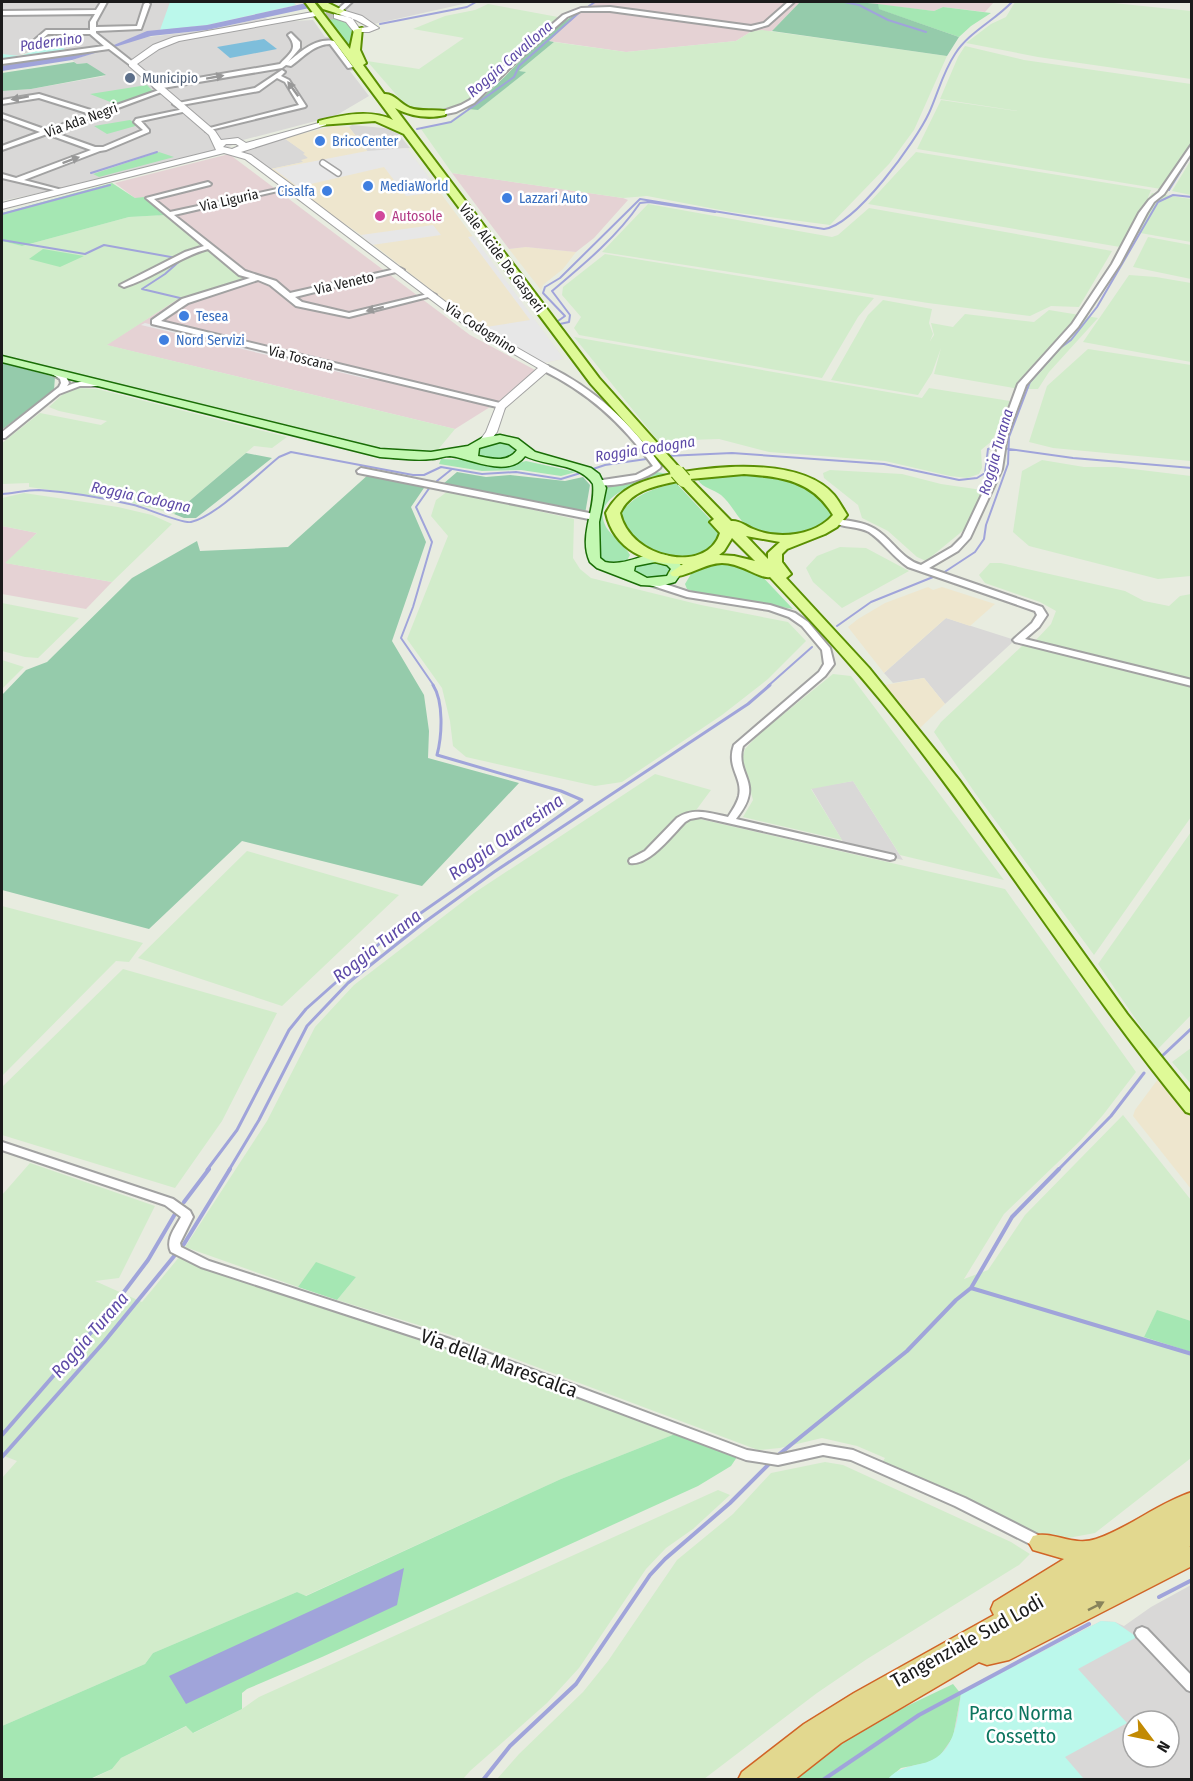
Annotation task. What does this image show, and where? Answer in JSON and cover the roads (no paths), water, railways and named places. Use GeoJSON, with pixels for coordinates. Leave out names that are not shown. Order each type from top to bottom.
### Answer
{"type":"FeatureCollection","features":[{"type":"Feature","properties":{"kind":"highway"},"geometry":{"type":"LineString","coordinates":[[937,1657],[988,1618],[1048,1579],[1102,1547],[1191,1501]]}},
{"type":"Feature","properties":{"kind":"highway","name":"Tangenziale Sud Lodi"},"geometry":{"type":"LineString","coordinates":[[751,1779],[813,1731],[937,1657],[1191,1517]]}},
{"type":"Feature","properties":{"kind":"highway","name":"Tangenziale Sud Lodi"},"geometry":{"type":"LineString","coordinates":[[774,1779],[832,1736],[965,1658],[1191,1534]]}},
{"type":"Feature","properties":{"kind":"highway"},"geometry":{"type":"LineString","coordinates":[[1041,1543],[1082,1552],[1102,1547]]}},
{"type":"Feature","properties":{"kind":"highway"},"geometry":{"type":"LineString","coordinates":[[1041,1543],[1049,1564],[1048,1579]]}},
{"type":"Feature","properties":{"kind":"highway"},"geometry":{"type":"LineString","coordinates":[[965,1658],[1000,1653],[1092,1608],[1191,1555]]}},
{"type":"Feature","properties":{"kind":"main road"},"geometry":{"type":"LineString","coordinates":[[317,6],[338,13]]}},
{"type":"Feature","properties":{"kind":"main road","name":"Viale Alcide De Gasperi"},"geometry":{"type":"LineString","coordinates":[[317,6],[356,68],[370,83],[596,381],[665,464],[715,512]]}},
{"type":"Feature","properties":{"kind":"main road"},"geometry":{"type":"LineString","coordinates":[[356,68],[361,62],[355,50],[359,30]]}},
{"type":"Feature","properties":{"kind":"main road"},"geometry":{"type":"LineString","coordinates":[[323,123],[359,113],[372,104],[370,83],[380,87],[402,109],[423,114],[441,113]]}},
{"type":"Feature","properties":{"kind":"main road"},"geometry":{"type":"LineString","coordinates":[[323,123],[352,118],[373,118],[389,122],[409,135],[415,122],[441,113]]}},
{"type":"Feature","properties":{"kind":"main road"},"geometry":{"type":"LineString","coordinates":[[2,359],[380,453],[412,456],[472,453],[493,463],[520,455],[542,459],[590,475],[594,518],[594,557],[596,562],[603,566],[661,559],[693,559],[717,551],[726,540],[727,532],[717,521],[715,512]]}},
{"type":"Feature","properties":{"kind":"main road"},"geometry":{"type":"LineString","coordinates":[[472,453],[485,440],[507,440],[519,444],[520,455]]}},
{"type":"Feature","properties":{"kind":"main road"},"geometry":{"type":"LineString","coordinates":[[753,469],[796,479],[810,485],[831,500],[840,515],[837,522],[824,531],[783,545],[776,551],[773,558],[775,566],[794,586],[794,594],[763,571],[742,561],[711,559],[689,565],[666,581],[641,581],[614,523],[613,513],[616,505],[622,498],[643,486],[712,471],[753,469]]}},
{"type":"Feature","properties":{"kind":"main road"},"geometry":{"type":"LineString","coordinates":[[715,512],[740,529],[757,535],[802,538]]}},
{"type":"Feature","properties":{"kind":"main road"},"geometry":{"type":"LineString","coordinates":[[715,512],[865,671],[922,741],[1131,1033],[1191,1108]]}},
{"type":"Feature","properties":{"kind":"main road"},"geometry":{"type":"LineString","coordinates":[[661,559],[676,566],[676,574]]}},
{"type":"Feature","properties":{"kind":"street"},"geometry":{"type":"LineString","coordinates":[[92,30],[104,2]]}},
{"type":"Feature","properties":{"kind":"street"},"geometry":{"type":"LineString","coordinates":[[338,13],[349,2]]}},
{"type":"Feature","properties":{"kind":"street"},"geometry":{"type":"LineString","coordinates":[[441,113],[463,107],[483,94],[506,67],[566,15],[574,11],[600,8],[751,28],[766,24],[791,2]]}},
{"type":"Feature","properties":{"kind":"street"},"geometry":{"type":"LineString","coordinates":[[34,43],[46,32],[139,28],[147,4]]}},
{"type":"Feature","properties":{"kind":"street"},"geometry":{"type":"LineString","coordinates":[[132,64],[151,50],[177,39],[317,6]]}},
{"type":"Feature","properties":{"kind":"street"},"geometry":{"type":"LineString","coordinates":[[2,13],[98,12]]}},
{"type":"Feature","properties":{"kind":"street"},"geometry":{"type":"LineString","coordinates":[[338,13],[359,18],[375,28],[359,30],[338,13]]}},
{"type":"Feature","properties":{"kind":"street"},"geometry":{"type":"LineString","coordinates":[[92,30],[111,49],[132,64],[210,132],[223,148]]}},
{"type":"Feature","properties":{"kind":"street"},"geometry":{"type":"LineString","coordinates":[[176,104],[257,90],[277,76],[297,48],[297,42],[291,35]]}},
{"type":"Feature","properties":{"kind":"street"},"geometry":{"type":"LineString","coordinates":[[284,66],[327,41],[332,42],[356,68]]}},
{"type":"Feature","properties":{"kind":"street"},"geometry":{"type":"LineString","coordinates":[[2,63],[111,49]]}},
{"type":"Feature","properties":{"kind":"street","name":"Via Ada Negri"},"geometry":{"type":"LineString","coordinates":[[2,148],[159,89],[284,66]]}},
{"type":"Feature","properties":{"kind":"street"},"geometry":{"type":"LineString","coordinates":[[210,132],[303,106],[287,81],[277,76]]}},
{"type":"Feature","properties":{"kind":"street"},"geometry":{"type":"LineString","coordinates":[[2,102],[39,96],[97,114]]}},
{"type":"Feature","properties":{"kind":"street"},"geometry":{"type":"LineString","coordinates":[[2,116],[50,131],[95,149],[104,148],[147,131],[137,122],[138,120],[184,111]]}},
{"type":"Feature","properties":{"kind":"street"},"geometry":{"type":"LineString","coordinates":[[2,207],[223,148],[241,147],[323,123]]}},
{"type":"Feature","properties":{"kind":"street"},"geometry":{"type":"LineString","coordinates":[[210,132],[241,147]]}},
{"type":"Feature","properties":{"kind":"street"},"geometry":{"type":"LineString","coordinates":[[921,569],[955,549],[966,538],[998,469],[1000,447],[1022,384],[1075,325],[1116,264],[1143,213],[1151,201],[1162,194],[1191,146]]}},
{"type":"Feature","properties":{"kind":"street","name":"Via Codognino"},"geometry":{"type":"LineString","coordinates":[[223,148],[241,147],[289,187],[481,332],[582,388],[598,400],[665,464]]}},
{"type":"Feature","properties":{"kind":"street"},"geometry":{"type":"LineString","coordinates":[[16,180],[95,152],[95,149]]}},
{"type":"Feature","properties":{"kind":"street"},"geometry":{"type":"LineString","coordinates":[[323,163],[339,173]]}},
{"type":"Feature","properties":{"kind":"street"},"geometry":{"type":"LineString","coordinates":[[2,176],[60,191]]}},
{"type":"Feature","properties":{"kind":"street"},"geometry":{"type":"LineString","coordinates":[[208,184],[149,198],[242,273],[273,284],[299,304],[349,315],[432,296]]}},
{"type":"Feature","properties":{"kind":"street"},"geometry":{"type":"LineString","coordinates":[[37,185],[46,195]]}},
{"type":"Feature","properties":{"kind":"street","name":"Via Liguria"},"geometry":{"type":"LineString","coordinates":[[169,214],[289,187]]}},
{"type":"Feature","properties":{"kind":"street"},"geometry":{"type":"LineString","coordinates":[[124,285],[150,275],[196,250],[209,247]]}},
{"type":"Feature","properties":{"kind":"street","name":"Via Veneto"},"geometry":{"type":"LineString","coordinates":[[289,296],[400,270]]}},
{"type":"Feature","properties":{"kind":"street","name":"Via Toscana"},"geometry":{"type":"LineString","coordinates":[[258,278],[185,301],[155,322],[501,406]]}},
{"type":"Feature","properties":{"kind":"street"},"geometry":{"type":"LineString","coordinates":[[507,440],[496,427],[496,414],[501,406],[545,368]]}},
{"type":"Feature","properties":{"kind":"street"},"geometry":{"type":"LineString","coordinates":[[55,372],[65,381],[58,392]]}},
{"type":"Feature","properties":{"kind":"street"},"geometry":{"type":"LineString","coordinates":[[2,436],[58,392],[79,384],[102,384]]}},
{"type":"Feature","properties":{"kind":"street"},"geometry":{"type":"LineString","coordinates":[[485,440],[496,427]]}},
{"type":"Feature","properties":{"kind":"street"},"geometry":{"type":"LineString","coordinates":[[590,475],[620,480],[650,472],[665,464]]}},
{"type":"Feature","properties":{"kind":"street"},"geometry":{"type":"LineString","coordinates":[[361,471],[594,518]]}},
{"type":"Feature","properties":{"kind":"street"},"geometry":{"type":"LineString","coordinates":[[837,522],[856,525],[874,532],[902,560],[921,569],[1039,609],[1042,615],[1036,625],[1018,640],[1191,683]]}},
{"type":"Feature","properties":{"kind":"street"},"geometry":{"type":"LineString","coordinates":[[676,574],[675,584],[681,591]]}},
{"type":"Feature","properties":{"kind":"street"},"geometry":{"type":"LineString","coordinates":[[653,582],[681,591],[785,612],[805,624],[824,644],[829,654],[829,664],[822,674],[739,745],[735,763],[744,789],[744,796],[730,820]]}},
{"type":"Feature","properties":{"kind":"street"},"geometry":{"type":"LineString","coordinates":[[634,861],[649,853],[687,816],[701,814],[890,857]]}},
{"type":"Feature","properties":{"kind":"street","name":"Via della Marescalca"},"geometry":{"type":"LineString","coordinates":[[2,1146],[169,1202],[188,1217],[174,1243],[178,1251],[213,1267],[445,1342],[746,1455],[773,1460],[823,1450],[853,1455],[960,1502],[1041,1543]]}},
{"type":"Feature","properties":{"kind":"street"},"geometry":{"type":"LineString","coordinates":[[1142,1632],[1188,1677]]}},
{"type":"Feature","properties":{"kind":"waterway"},"geometry":{"type":"LineString","coordinates":[[380,24],[467,7],[476,2]]}},
{"type":"Feature","properties":{"kind":"waterway","name":"Roggia Cavallona"},"geometry":{"type":"LineString","coordinates":[[589,6],[595,2]]}},
{"type":"Feature","properties":{"kind":"waterway"},"geometry":{"type":"LineString","coordinates":[[844,2],[859,5],[888,20],[926,32]]}},
{"type":"Feature","properties":{"kind":"waterway"},"geometry":{"type":"LineString","coordinates":[[558,321],[565,316],[543,293],[545,287],[560,278],[640,199],[824,229],[837,224],[868,198],[899,161],[922,126],[947,68],[961,46],[1012,2]]}},
{"type":"Feature","properties":{"kind":"waterway","name":"Roggia Cavallona"},"geometry":{"type":"LineString","coordinates":[[417,129],[451,122],[514,77],[519,66],[581,11]]}},
{"type":"Feature","properties":{"kind":"waterway"},"geometry":{"type":"LineString","coordinates":[[91,173],[157,152]]}},
{"type":"Feature","properties":{"kind":"waterway"},"geometry":{"type":"LineString","coordinates":[[1169,190],[1192,153]]}},
{"type":"Feature","properties":{"kind":"waterway","name":"Roggia Cavallona"},"geometry":{"type":"LineString","coordinates":[[2,214],[110,185]]}},
{"type":"Feature","properties":{"kind":"waterway","name":"Roggia Turana"},"geometry":{"type":"LineString","coordinates":[[1009,449],[1009,437],[1030,382],[1060,348],[1071,340],[1097,307],[1158,202],[1173,195],[1192,197]]}},
{"type":"Feature","properties":{"kind":"waterway"},"geometry":{"type":"LineString","coordinates":[[560,324],[569,322],[570,315],[552,291],[610,239],[640,203],[649,202],[715,212]]}},
{"type":"Feature","properties":{"kind":"waterway"},"geometry":{"type":"LineString","coordinates":[[2,240],[85,254],[104,245],[182,259],[142,289],[180,298]]}},
{"type":"Feature","properties":{"kind":"waterway","name":"Roggia Codogna"},"geometry":{"type":"LineString","coordinates":[[666,456],[732,453],[884,464],[959,480],[977,478],[985,473],[988,449],[994,447],[1009,449]]}},
{"type":"Feature","properties":{"kind":"waterway","name":"Roggia Turana"},"geometry":{"type":"LineString","coordinates":[[837,626],[871,602],[943,573],[975,552],[984,539],[986,525],[1008,464],[1009,449]]}},
{"type":"Feature","properties":{"kind":"waterway","name":"Roggia Codogna"},"geometry":{"type":"LineString","coordinates":[[1009,449],[1073,458],[1192,468]]}},
{"type":"Feature","properties":{"kind":"waterway","name":"Roggia Codogna"},"geometry":{"type":"LineString","coordinates":[[2,494],[30,490],[75,494],[134,505],[191,522],[212,512],[279,457],[291,452],[413,475],[424,475],[441,467],[482,474],[516,472],[561,479],[584,472]]}},
{"type":"Feature","properties":{"kind":"waterway","name":"Roggia Codogna"},"geometry":{"type":"LineString","coordinates":[[590,470],[605,465],[660,457]]}},
{"type":"Feature","properties":{"kind":"waterway","name":"Roggia Quaresima"},"geometry":{"type":"LineString","coordinates":[[437,481],[452,469]]}},
{"type":"Feature","properties":{"kind":"waterway","name":"Roggia Quaresima"},"geometry":{"type":"LineString","coordinates":[[430,487],[416,507],[432,542],[413,607],[401,638],[434,686]]}},
{"type":"Feature","properties":{"kind":"waterway","name":"Roggia Turana"},"geometry":{"type":"LineString","coordinates":[[768,686],[812,647]]}},
{"type":"Feature","properties":{"kind":"waterway","name":"Roggia Quaresima"},"geometry":{"type":"LineString","coordinates":[[207,1170],[237,1130],[289,1030],[306,1009],[388,936],[582,800],[561,791],[437,755],[441,719],[439,700],[433,685]]}},
{"type":"Feature","properties":{"kind":"waterway","name":"Roggia Turana"},"geometry":{"type":"LineString","coordinates":[[229,1170],[259,1120],[307,1026],[348,983],[422,924],[494,872],[748,704],[770,685]]}},
{"type":"Feature","properties":{"kind":"waterway"},"geometry":{"type":"LineString","coordinates":[[1160,1058],[1192,1028]]}},
{"type":"Feature","properties":{"kind":"waterway"},"geometry":{"type":"LineString","coordinates":[[1058,1170],[1111,1116],[1144,1073]]}},
{"type":"Feature","properties":{"kind":"waterway","name":"Roggia Quaresima"},"geometry":{"type":"LineString","coordinates":[[184,1202],[209,1169]]}},
{"type":"Feature","properties":{"kind":"waterway","name":"Roggia Turana"},"geometry":{"type":"LineString","coordinates":[[2,1457],[104,1342],[184,1244],[230,1169]]}},
{"type":"Feature","properties":{"kind":"waterway"},"geometry":{"type":"LineString","coordinates":[[971,1288],[1012,1217],[1059,1169]]}},
{"type":"Feature","properties":{"kind":"waterway","name":"Roggia Quaresima"},"geometry":{"type":"LineString","coordinates":[[2,1435],[108,1313],[148,1260],[175,1214]]}},
{"type":"Feature","properties":{"kind":"waterway"},"geometry":{"type":"LineString","coordinates":[[777,1456],[907,1351],[956,1300],[971,1288]]}},
{"type":"Feature","properties":{"kind":"waterway"},"geometry":{"type":"LineString","coordinates":[[971,1288],[1192,1354]]}},
{"type":"Feature","properties":{"kind":"waterway"},"geometry":{"type":"LineString","coordinates":[[483,1780],[510,1746],[576,1684],[650,1575],[665,1559],[730,1503],[770,1463]]}},
{"type":"Feature","properties":{"kind":"waterway"},"geometry":{"type":"LineString","coordinates":[[1159,1597],[1192,1580]]}},
{"type":"Feature","properties":{"kind":"waterway"},"geometry":{"type":"LineString","coordinates":[[823,1780],[919,1715],[1089,1624]]}},
{"type":"Feature","properties":{"kind":"tunnel"},"geometry":{"type":"LineString","coordinates":[[313,14],[337,16]]}},
{"type":"Feature","properties":{"kind":"place","name":"Municipio"},"geometry":{"type":"Point","coordinates":[130,78]}},
{"type":"Feature","properties":{"kind":"place","name":"BricoCenter"},"geometry":{"type":"Point","coordinates":[320,141]}},
{"type":"Feature","properties":{"kind":"place","name":"MediaWorld"},"geometry":{"type":"Point","coordinates":[368,186]}},
{"type":"Feature","properties":{"kind":"place","name":"Cisalfa"},"geometry":{"type":"Point","coordinates":[327,191]}},
{"type":"Feature","properties":{"kind":"place","name":"Lazzari Auto"},"geometry":{"type":"Point","coordinates":[507,198]}},
{"type":"Feature","properties":{"kind":"place","name":"Autosole"},"geometry":{"type":"Point","coordinates":[380,216]}},
{"type":"Feature","properties":{"kind":"place","name":"Tesea"},"geometry":{"type":"Point","coordinates":[184,316]}},
{"type":"Feature","properties":{"kind":"place","name":"Nord Servizi"},"geometry":{"type":"Point","coordinates":[164,340]}},
{"type":"Feature","properties":{"kind":"water label","name":"Padernino"},"geometry":{"type":"Point","coordinates":[51,42]}},
{"type":"Feature","properties":{"kind":"park label","name":"Parco Norma Cossetto"},"geometry":{"type":"Point","coordinates":[1021,1724]}}]}
